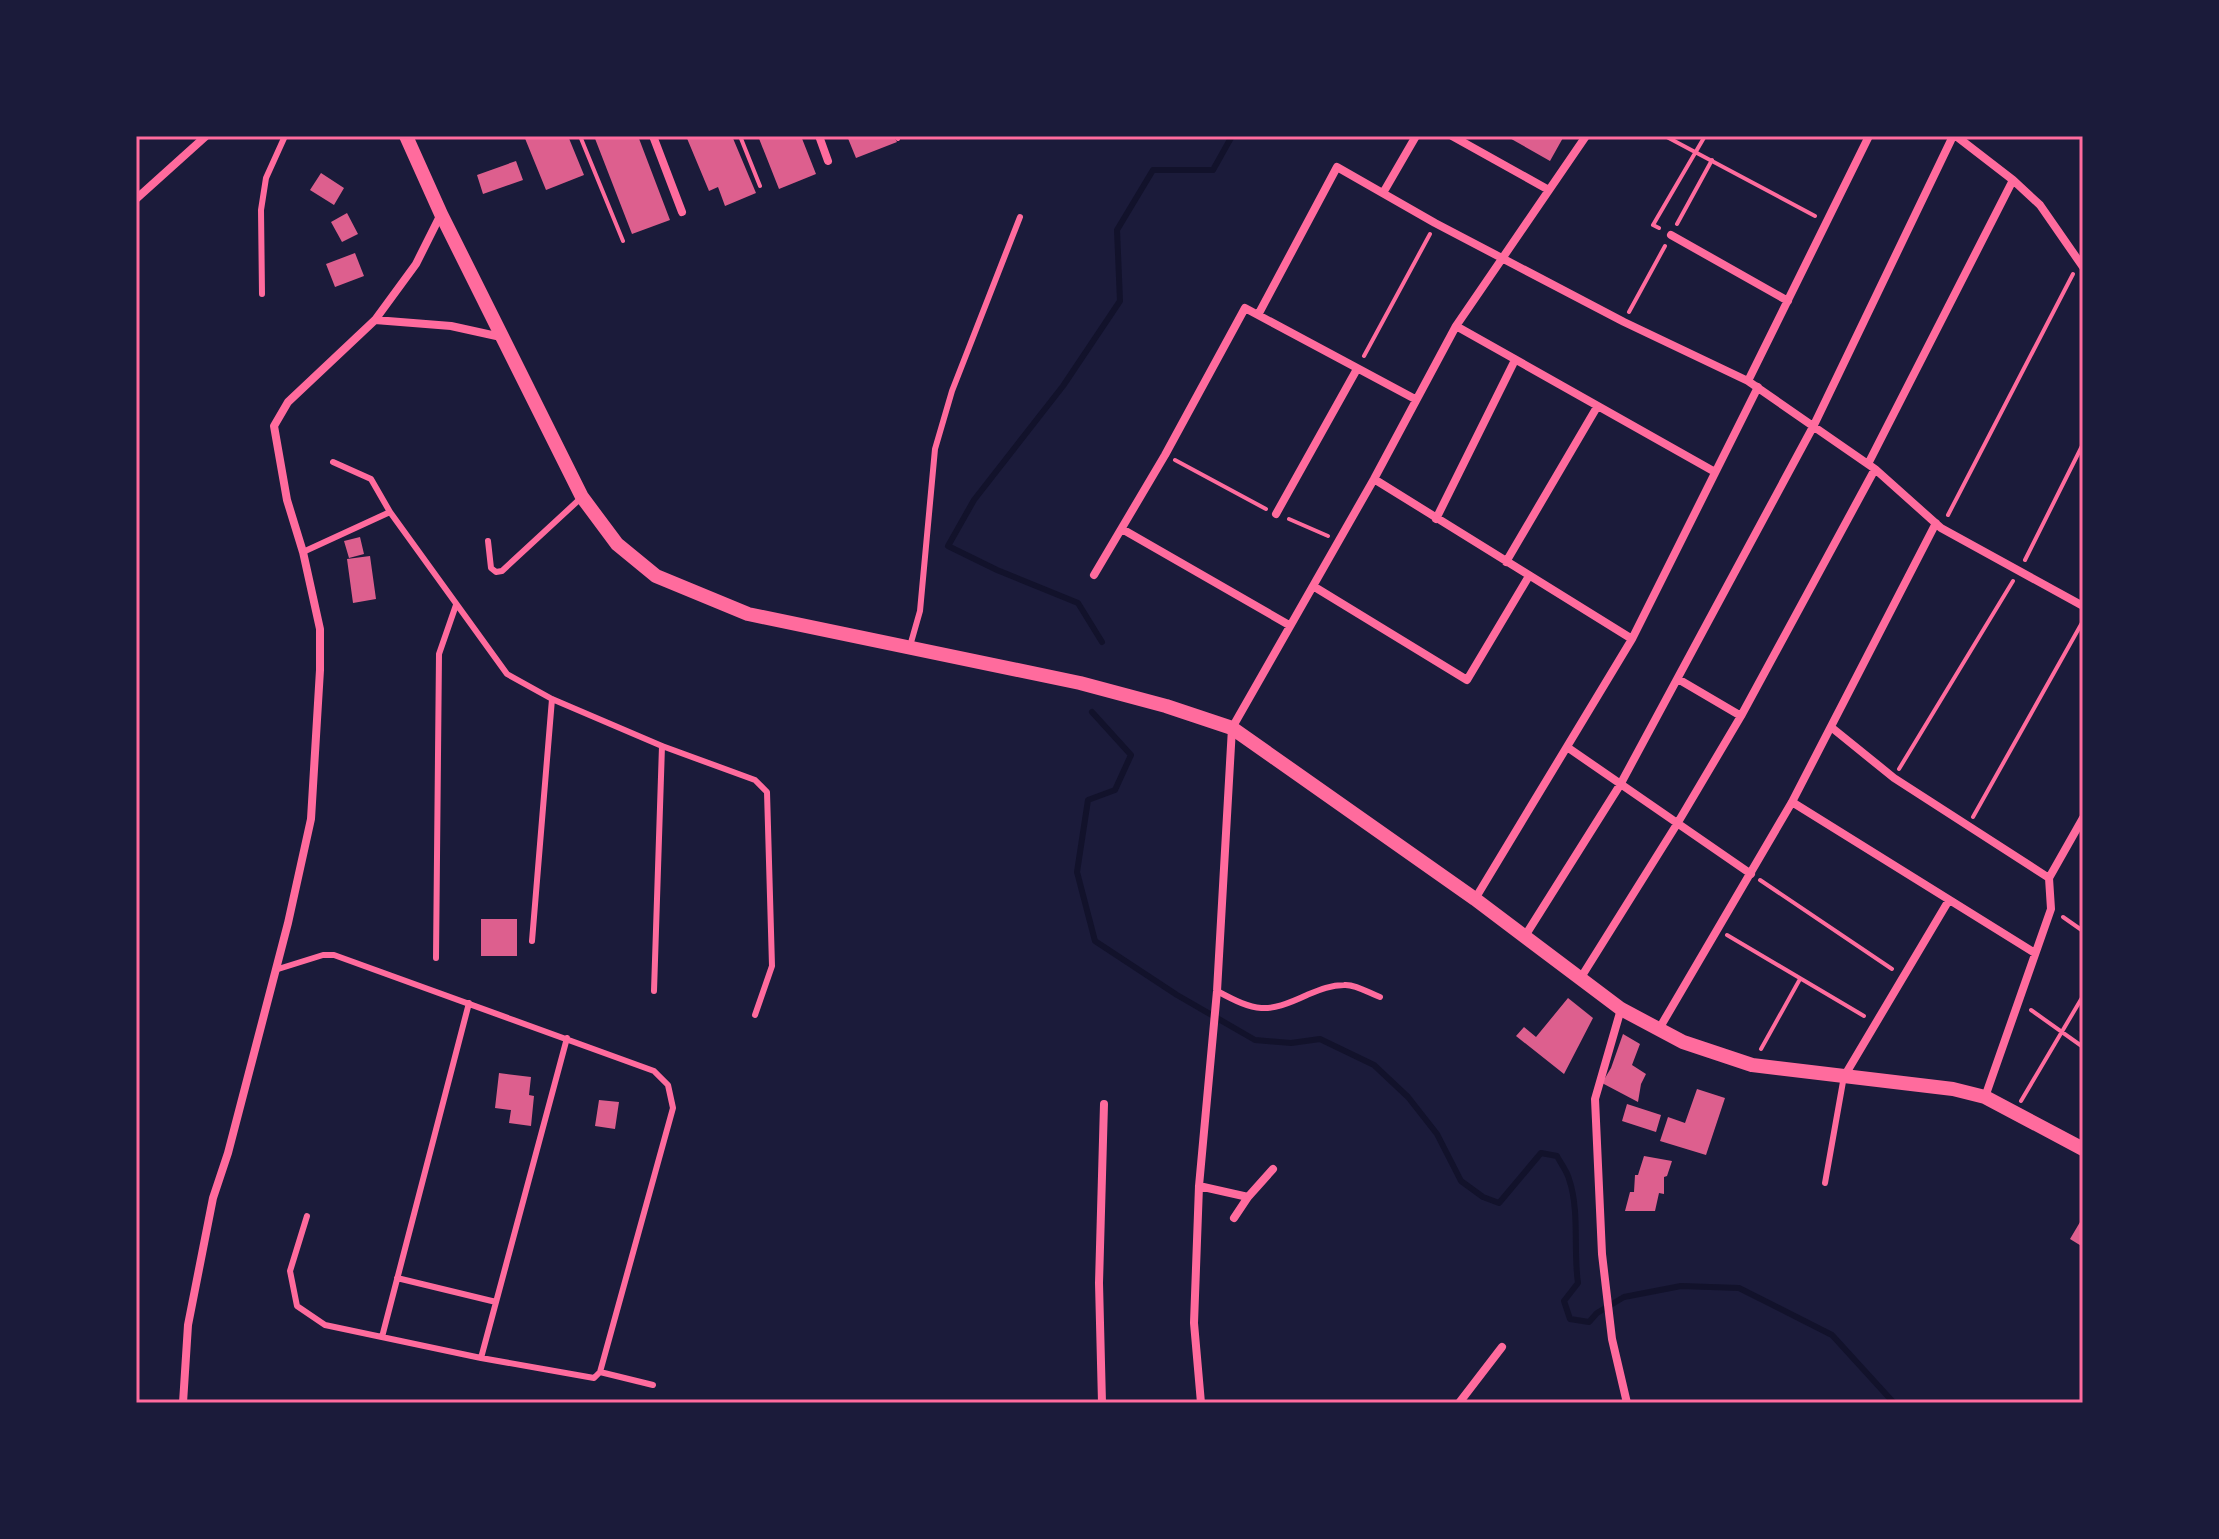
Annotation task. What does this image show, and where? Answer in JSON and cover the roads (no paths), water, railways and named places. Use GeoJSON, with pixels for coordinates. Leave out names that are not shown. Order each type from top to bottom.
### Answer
{"type":"FeatureCollection","features":[{"type":"Feature","properties":{"kind":"street"},"geometry":{"type":"LineString","coordinates":[[136,199],[206,136]]}},
{"type":"Feature","properties":{"kind":"street"},"geometry":{"type":"LineString","coordinates":[[406,136],[441,214],[582,497],[617,544],[656,576],[748,614],[1080,683],[1232,728],[1475,899],[1621,1009],[1683,1042],[1752,1065],[1953,1089],[1985,1097],[2083,1149]]}},
{"type":"Feature","properties":{"kind":"street"},"geometry":{"type":"LineString","coordinates":[[653,136],[682,212]]}},
{"type":"Feature","properties":{"kind":"street"},"geometry":{"type":"LineString","coordinates":[[819,136],[828,161]]}},
{"type":"Feature","properties":{"kind":"street"},"geometry":{"type":"LineString","coordinates":[[1383,193],[1416,136]]}},
{"type":"Feature","properties":{"kind":"street"},"geometry":{"type":"LineString","coordinates":[[1452,136],[1547,189]]}},
{"type":"Feature","properties":{"kind":"street"},"geometry":{"type":"LineString","coordinates":[[1201,1403],[1194,1323],[1199,1186],[1217,991],[1232,728],[1374,479],[1456,326],[1586,136]]}},
{"type":"Feature","properties":{"kind":"street"},"geometry":{"type":"LineString","coordinates":[[1748,381],[1869,136]]}},
{"type":"Feature","properties":{"kind":"street"},"geometry":{"type":"LineString","coordinates":[[1525,936],[1620,785],[1678,679],[1814,425],[1955,136],[2040,205],[2081,264]]}},
{"type":"Feature","properties":{"kind":"street"},"geometry":{"type":"LineString","coordinates":[[1258,315],[1337,167],[1435,223],[1624,322],[1748,381],[1871,466],[1938,526],[2083,606]]}},
{"type":"Feature","properties":{"kind":"street"},"geometry":{"type":"LineString","coordinates":[[1580,979],[1741,716],[1871,466],[2013,180]]}},
{"type":"Feature","properties":{"kind":"street"},"geometry":{"type":"LineString","coordinates":[[183,1403],[188,1325],[213,1198],[228,1153],[288,923],[311,819],[320,629],[303,552],[287,500],[274,426],[288,402],[375,320],[416,264],[441,214]]}},
{"type":"Feature","properties":{"kind":"street"},"geometry":{"type":"LineString","coordinates":[[1671,235],[1788,301]]}},
{"type":"Feature","properties":{"kind":"street"},"geometry":{"type":"LineString","coordinates":[[1094,575],[1165,455],[1245,308],[1415,399]]}},
{"type":"Feature","properties":{"kind":"street"},"geometry":{"type":"LineString","coordinates":[[375,320],[451,326],[501,337]]}},
{"type":"Feature","properties":{"kind":"street"},"geometry":{"type":"LineString","coordinates":[[1456,326],[1715,472]]}},
{"type":"Feature","properties":{"kind":"street"},"geometry":{"type":"LineString","coordinates":[[1436,519],[1515,360]]}},
{"type":"Feature","properties":{"kind":"street"},"geometry":{"type":"LineString","coordinates":[[1276,514],[1357,369]]}},
{"type":"Feature","properties":{"kind":"street"},"geometry":{"type":"LineString","coordinates":[[1475,899],[1632,639],[1758,387]]}},
{"type":"Feature","properties":{"kind":"street"},"geometry":{"type":"LineString","coordinates":[[1506,562],[1597,407]]}},
{"type":"Feature","properties":{"kind":"street"},"geometry":{"type":"LineString","coordinates":[[1374,479],[1632,639]]}},
{"type":"Feature","properties":{"kind":"street"},"geometry":{"type":"LineString","coordinates":[[1659,1029],[1792,802],[1938,526]]}},
{"type":"Feature","properties":{"kind":"street"},"geometry":{"type":"LineString","coordinates":[[1122,529],[1289,625]]}},
{"type":"Feature","properties":{"kind":"street"},"geometry":{"type":"LineString","coordinates":[[1313,586],[1467,680],[1529,576]]}},
{"type":"Feature","properties":{"kind":"street"},"geometry":{"type":"LineString","coordinates":[[1678,679],[1741,716]]}},
{"type":"Feature","properties":{"kind":"street"},"geometry":{"type":"LineString","coordinates":[[1831,727],[1894,778],[2049,878]]}},
{"type":"Feature","properties":{"kind":"street"},"geometry":{"type":"LineString","coordinates":[[1567,747],[1751,874]]}},
{"type":"Feature","properties":{"kind":"street"},"geometry":{"type":"LineString","coordinates":[[1792,802],[2035,953]]}},
{"type":"Feature","properties":{"kind":"street"},"geometry":{"type":"LineString","coordinates":[[1985,1097],[2051,909],[2049,878],[2083,818]]}},
{"type":"Feature","properties":{"kind":"street"},"geometry":{"type":"LineString","coordinates":[[1845,1075],[1949,900]]}},
{"type":"Feature","properties":{"kind":"street"},"geometry":{"type":"LineString","coordinates":[[1621,1009],[1595,1099],[1602,1254],[1612,1339],[1627,1403]]}},
{"type":"Feature","properties":{"kind":"street"},"geometry":{"type":"LineString","coordinates":[[1102,1403],[1099,1283],[1104,1104]]}},
{"type":"Feature","properties":{"kind":"street"},"geometry":{"type":"LineString","coordinates":[[1234,1218],[1273,1169]]}},
{"type":"Feature","properties":{"kind":"street"},"geometry":{"type":"LineString","coordinates":[[1199,1186],[1248,1197]]}},
{"type":"Feature","properties":{"kind":"street"},"geometry":{"type":"LineString","coordinates":[[1459,1403],[1502,1347]]}},
{"type":"Feature","properties":{"kind":"lane"},"geometry":{"type":"LineString","coordinates":[[262,294],[261,210],[266,178],[285,136]]}},
{"type":"Feature","properties":{"kind":"lane"},"geometry":{"type":"LineString","coordinates":[[910,646],[920,611],[935,449],[952,391],[1020,217]]}},
{"type":"Feature","properties":{"kind":"lane"},"geometry":{"type":"LineString","coordinates":[[333,462],[371,479],[390,512],[507,674],[552,699],[662,746],[755,780],[767,792],[772,966],[755,1015]]}},
{"type":"Feature","properties":{"kind":"lane"},"geometry":{"type":"LineString","coordinates":[[488,541],[491,568],[496,572],[502,571],[582,497]]}},
{"type":"Feature","properties":{"kind":"lane"},"geometry":{"type":"LineString","coordinates":[[303,552],[390,512]]}},
{"type":"Feature","properties":{"kind":"lane"},"geometry":{"type":"LineString","coordinates":[[436,958],[439,654],[456,605]]}},
{"type":"Feature","properties":{"kind":"lane"},"geometry":{"type":"LineString","coordinates":[[532,941],[552,699]]}},
{"type":"Feature","properties":{"kind":"lane"},"geometry":{"type":"LineString","coordinates":[[654,991],[662,746]]}},
{"type":"Feature","properties":{"kind":"lane"},"geometry":{"type":"LineString","coordinates":[[275,970],[323,955],[334,955],[654,1071],[668,1085],[673,1108],[600,1372],[594,1378],[325,1325],[297,1306],[290,1271],[307,1216]]}},
{"type":"Feature","properties":{"kind":"lane"},"geometry":{"type":"LineString","coordinates":[[1217,991],[1242,1005],[1261,1010],[1290,1003],[1324,988],[1347,984],[1380,997]]}},
{"type":"Feature","properties":{"kind":"lane"},"geometry":{"type":"LineString","coordinates":[[382,1337],[469,1003]]}},
{"type":"Feature","properties":{"kind":"lane"},"geometry":{"type":"LineString","coordinates":[[481,1358],[567,1038]]}},
{"type":"Feature","properties":{"kind":"lane"},"geometry":{"type":"LineString","coordinates":[[1825,1183],[1845,1075]]}},
{"type":"Feature","properties":{"kind":"lane"},"geometry":{"type":"LineString","coordinates":[[397,1278],[496,1302]]}},
{"type":"Feature","properties":{"kind":"lane"},"geometry":{"type":"LineString","coordinates":[[600,1372],[653,1385]]}},
{"type":"Feature","properties":{"kind":"waterway"},"geometry":{"type":"LineString","coordinates":[[1102,642],[1078,603],[948,546],[974,500],[1063,386],[1120,301],[1117,230],[1153,170],[1213,170],[1232,136]]}},
{"type":"Feature","properties":{"kind":"waterway"},"geometry":{"type":"LineString","coordinates":[[1092,712],[1131,755],[1115,790],[1088,800],[1077,872],[1095,941],[1177,995],[1255,1040],[1291,1043],[1320,1039],[1374,1065],[1408,1097],[1437,1134],[1461,1181],[1483,1197],[1499,1203],[1541,1153],[1557,1156],[1568,1176],[1574,1204],[1578,1283],[1564,1301],[1570,1319],[1589,1322],[1597,1313],[1624,1297],[1681,1286],[1739,1288],[1832,1335],[1894,1403]]}}]}
